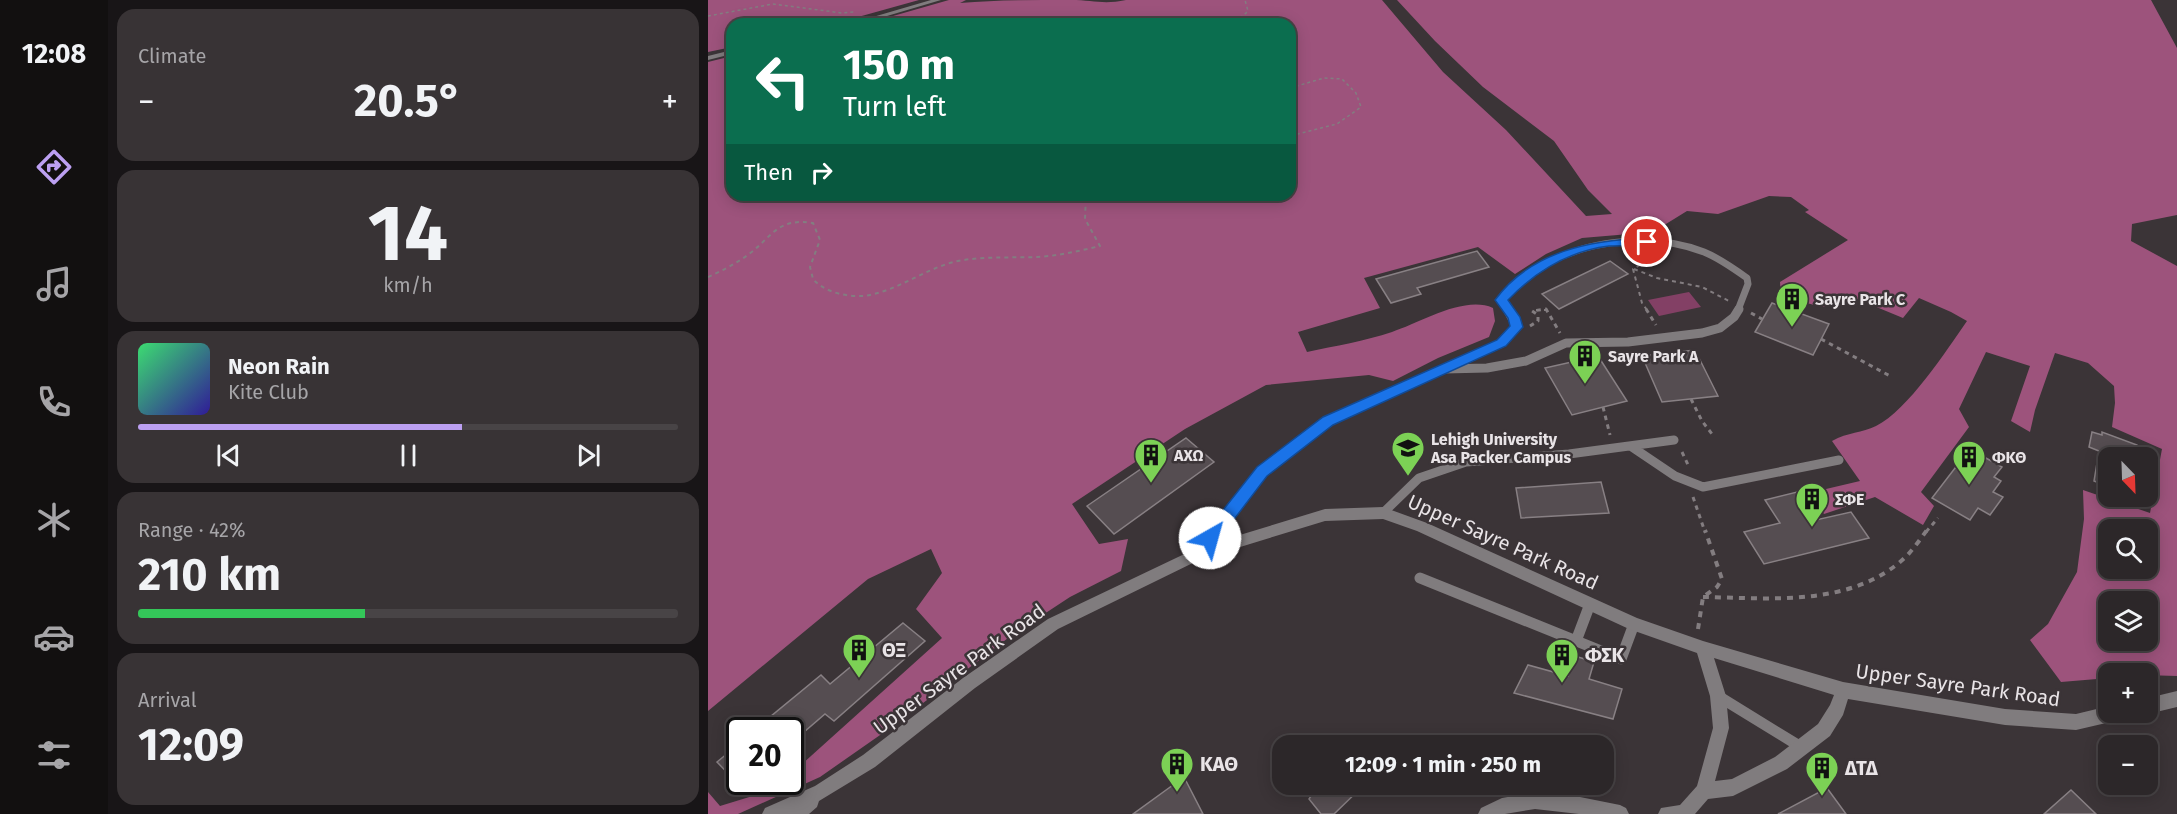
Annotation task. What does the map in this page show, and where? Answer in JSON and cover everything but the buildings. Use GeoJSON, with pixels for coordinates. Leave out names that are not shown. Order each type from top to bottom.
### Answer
{"type":"FeatureCollection","features":[{"type":"Feature","properties":{"kind":"street"},"geometry":{"type":"LineString","coordinates":[[874,18],[938,0]]}},
{"type":"Feature","properties":{"kind":"street"},"geometry":{"type":"LineString","coordinates":[[708,58],[726,54]]}},
{"type":"Feature","properties":{"kind":"street","name":"Upper Sayre Park Road"},"geometry":{"type":"LineString","coordinates":[[796,814],[821,792],[869,761],[969,683],[1053,624],[1197,554],[1325,515],[1383,513],[1422,527],[1634,624],[1699,647],[1843,690],[2005,717],[2076,722],[2098,717]]}},
{"type":"Feature","properties":{"kind":"street"},"geometry":{"type":"LineString","coordinates":[[1667,814],[1684,813],[1704,791],[1721,728],[1718,696],[1699,647]]}},
{"type":"Feature","properties":{"kind":"street"},"geometry":{"type":"LineString","coordinates":[[1704,791],[1733,787],[1781,763],[1824,730],[1837,709],[1843,690]]}},
{"type":"Feature","properties":{"kind":"street"},"geometry":{"type":"LineString","coordinates":[[2158,704],[2177,699]]}},
{"type":"Feature","properties":{"kind":"street","name":"Upper Sayre Park Road"},"geometry":{"type":"LineString","coordinates":[[771,814],[821,792]]}},
{"type":"Feature","properties":{"kind":"street"},"geometry":{"type":"LineString","coordinates":[[1487,814],[1518,802],[1561,802],[1620,814]]}},
{"type":"Feature","properties":{"kind":"lane"},"geometry":{"type":"LineString","coordinates":[[1197,554],[1262,472],[1328,421],[1443,369],[1502,343],[1516,327],[1514,317],[1501,300],[1522,279],[1552,259],[1582,248],[1610,243],[1647,242],[1675,245],[1695,249],[1722,261],[1747,278],[1749,284],[1734,317],[1720,328],[1702,333],[1628,342],[1566,344],[1526,361],[1487,368],[1443,369]]}},
{"type":"Feature","properties":{"kind":"lane"},"geometry":{"type":"LineString","coordinates":[[1383,513],[1419,478],[1466,462],[1632,447],[1674,440]]}},
{"type":"Feature","properties":{"kind":"lane"},"geometry":{"type":"LineString","coordinates":[[1632,447],[1654,464],[1690,484],[1703,487],[1839,460]]}},
{"type":"Feature","properties":{"kind":"lane"},"geometry":{"type":"LineString","coordinates":[[1420,578],[1621,659],[1634,624]]}},
{"type":"Feature","properties":{"kind":"lane"},"geometry":{"type":"LineString","coordinates":[[1575,641],[1590,604]]}},
{"type":"Feature","properties":{"kind":"lane"},"geometry":{"type":"LineString","coordinates":[[1718,696],[1801,747]]}},
{"type":"Feature","properties":{"kind":"path"},"geometry":{"type":"LineString","coordinates":[[1239,18],[1248,11],[1245,0]]}},
{"type":"Feature","properties":{"kind":"path"},"geometry":{"type":"LineString","coordinates":[[708,16],[773,4],[842,13],[863,11]]}},
{"type":"Feature","properties":{"kind":"path"},"geometry":{"type":"LineString","coordinates":[[1296,86],[1337,77],[1347,81],[1356,90],[1362,107],[1352,118],[1335,126],[1296,135]]}},
{"type":"Feature","properties":{"kind":"path"},"geometry":{"type":"LineString","coordinates":[[708,277],[733,266],[755,249],[769,233],[787,225],[806,222],[813,223],[820,240],[808,267],[809,277],[822,288],[842,296],[861,297],[892,289],[929,271],[958,261],[1072,253],[1100,246],[1085,219],[1086,201]]}},
{"type":"Feature","properties":{"kind":"path"},"geometry":{"type":"LineString","coordinates":[[1633,269],[1675,245]]}},
{"type":"Feature","properties":{"kind":"path"},"geometry":{"type":"LineString","coordinates":[[1633,269],[1657,278],[1702,287],[1762,319]]}},
{"type":"Feature","properties":{"kind":"path"},"geometry":{"type":"LineString","coordinates":[[1633,269],[1642,303],[1663,337]]}},
{"type":"Feature","properties":{"kind":"path"},"geometry":{"type":"LineString","coordinates":[[1516,327],[1526,328],[1538,321],[1538,315],[1532,311],[1546,309],[1566,344]]}},
{"type":"Feature","properties":{"kind":"path"},"geometry":{"type":"LineString","coordinates":[[1821,339],[1844,347],[1867,365],[1892,377]]}},
{"type":"Feature","properties":{"kind":"path"},"geometry":{"type":"LineString","coordinates":[[1690,399],[1702,422],[1712,434]]}},
{"type":"Feature","properties":{"kind":"path"},"geometry":{"type":"LineString","coordinates":[[1603,407],[1613,449]]}},
{"type":"Feature","properties":{"kind":"path"},"geometry":{"type":"LineString","coordinates":[[1674,440],[1688,462],[1694,501],[1722,579],[1717,587],[1703,597],[1699,647]]}},
{"type":"Feature","properties":{"kind":"path"},"geometry":{"type":"LineString","coordinates":[[1703,597],[1812,597],[1847,590],[1899,563],[1938,518]]}},
{"type":"Feature","properties":{"kind":"shaded area"},"geometry":{"type":"Polygon","coordinates":[[[708,0],[919,0],[854,18],[726,18],[726,48],[708,52],[708,0]]]}},
{"type":"Feature","properties":{"kind":"shaded area"},"geometry":{"type":"Polygon","coordinates":[[[949,0],[966,0],[960,3],[1043,0],[1104,2],[1126,0],[1382,0],[1443,72],[1506,130],[1586,216],[1612,214],[1588,190],[1554,141],[1483,87],[1397,0],[2151,0],[2177,48],[2177,215],[2132,224],[2131,241],[2177,266],[2177,676],[2158,675],[2158,663],[2098,663],[2098,679],[2061,682],[2030,640],[2048,624],[2077,572],[2084,519],[2083,490],[2098,495],[2098,507],[2133,507],[2150,513],[2151,507],[2158,507],[2158,470],[2162,449],[2112,427],[2115,403],[2114,386],[2088,363],[2055,353],[2035,410],[2030,432],[2011,421],[2030,366],[1986,352],[1959,409],[1969,427],[1921,492],[1934,506],[1923,525],[1875,497],[1824,514],[1809,493],[1860,481],[1832,441],[1876,426],[1901,407],[1926,379],[1967,321],[1919,298],[1903,318],[1857,299],[1823,307],[1781,297],[1780,282],[1848,240],[1805,212],[1809,210],[1791,197],[1769,196],[1718,214],[1687,211],[1653,232],[1582,238],[1546,254],[1515,274],[1478,247],[1364,278],[1380,308],[1298,332],[1307,352],[1382,335],[1442,312],[1469,305],[1493,308],[1495,321],[1489,337],[1438,358],[1393,381],[1369,375],[1266,385],[1185,429],[1072,504],[1099,544],[1128,539],[1121,571],[1070,597],[1012,635],[893,726],[820,777],[804,784],[804,762],[942,638],[916,609],[942,573],[931,549],[868,579],[708,711],[708,62],[726,58],[726,201],[1296,201],[1296,18],[886,18],[949,0]]]}},
{"type":"Feature","properties":{"kind":"shaded area"},"geometry":{"type":"Polygon","coordinates":[[[1689,292],[1701,307],[1659,316],[1648,300],[1689,292]]]}},
{"type":"Feature","properties":{"kind":"shaded area"},"geometry":{"type":"Polygon","coordinates":[[[708,792],[720,806],[756,795],[780,795],[738,814],[708,814],[708,792]]]}},
{"type":"Feature","properties":{"kind":"place","name":"Sayre Park C"},"geometry":{"type":"Point","coordinates":[1792,328]}},
{"type":"Feature","properties":{"kind":"place","name":"Sayre Park A"},"geometry":{"type":"Point","coordinates":[1585,385]}},
{"type":"Feature","properties":{"kind":"place","name":"Lehigh University Asa Packer Campus"},"geometry":{"type":"Point","coordinates":[1408,477]}},
{"type":"Feature","properties":{"kind":"place","name":"ΑΧΩ"},"geometry":{"type":"Point","coordinates":[1151,484]}},
{"type":"Feature","properties":{"kind":"place","name":"ΦΚΘ"},"geometry":{"type":"Point","coordinates":[1969,486]}},
{"type":"Feature","properties":{"kind":"place","name":"ΣΦΕ"},"geometry":{"type":"Point","coordinates":[1812,528]}},
{"type":"Feature","properties":{"kind":"place","name":"ΘΞ"},"geometry":{"type":"Point","coordinates":[859,679]}},
{"type":"Feature","properties":{"kind":"place","name":"ΦΣK"},"geometry":{"type":"Point","coordinates":[1562,684]}},
{"type":"Feature","properties":{"kind":"place","name":"ΚΑΘ"},"geometry":{"type":"Point","coordinates":[1177,793]}},
{"type":"Feature","properties":{"kind":"place","name":"ΔΤΔ"},"geometry":{"type":"Point","coordinates":[1822,797]}},
{"type":"Feature","properties":{"kind":"route"},"geometry":{"type":"LineString","coordinates":[[1210,538],[1262,472],[1328,421],[1502,343],[1516,327],[1514,317],[1501,300],[1522,279],[1552,259],[1582,248],[1610,243],[1647,242]]}}]}
